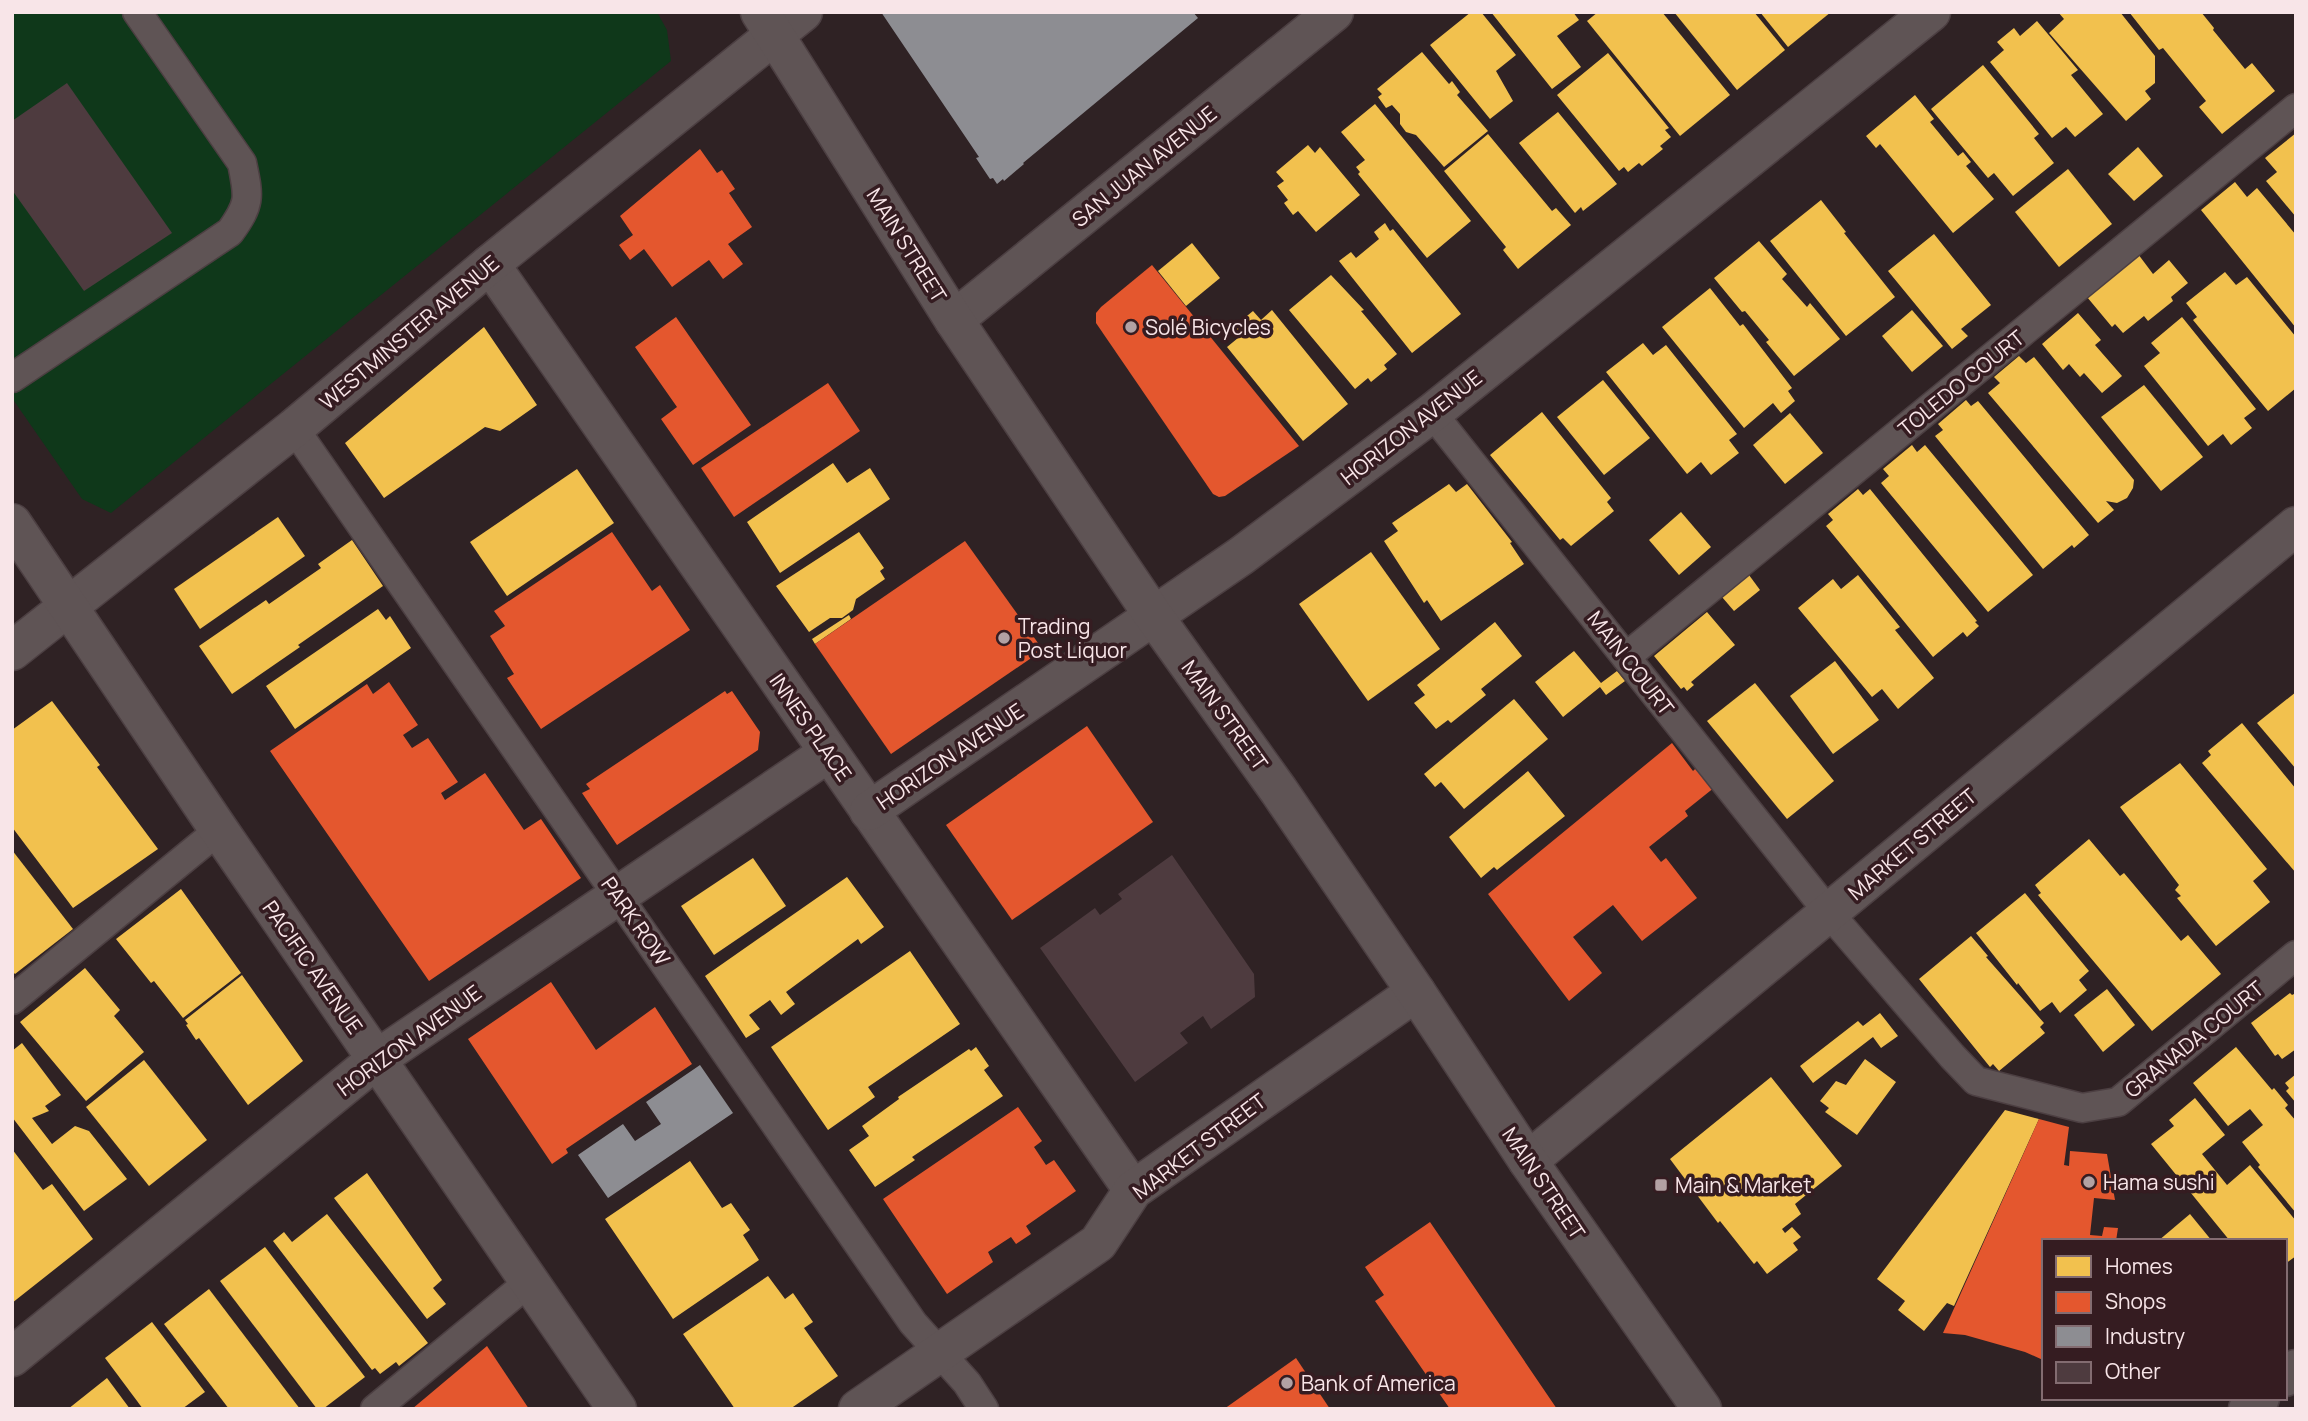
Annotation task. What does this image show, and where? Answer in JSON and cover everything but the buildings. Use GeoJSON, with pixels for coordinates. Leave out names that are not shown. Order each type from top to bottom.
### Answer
{"type":"FeatureCollection","features":[{"type":"Feature","properties":{"kind":"street","name":"WESTMINSTER AVENUE"},"geometry":{"type":"LineString","coordinates":[[12,651],[295,428],[490,264],[766,24],[803,12]]}},
{"type":"Feature","properties":{"kind":"street","name":"SAN JUAN AVENUE"},"geometry":{"type":"LineString","coordinates":[[954,320],[1334,12]]}},
{"type":"Feature","properties":{"kind":"street","name":"HORIZON AVENUE"},"geometry":{"type":"LineString","coordinates":[[869,811],[1241,556],[1432,413],[1931,12]]}},
{"type":"Feature","properties":{"kind":"street","name":"MAIN STREET"},"geometry":{"type":"LineString","coordinates":[[766,24],[954,320],[1153,615],[1279,791],[1528,1161],[1702,1409]]}},
{"type":"Feature","properties":{"kind":"street","name":"INNES PLACE"},"geometry":{"type":"LineString","coordinates":[[490,264],[1133,1190]]}},
{"type":"Feature","properties":{"kind":"street","name":"PACIFIC AVENUE"},"geometry":{"type":"LineString","coordinates":[[12,523],[219,830],[617,1409]]}},
{"type":"Feature","properties":{"kind":"street","name":"MARKET STREET"},"geometry":{"type":"LineString","coordinates":[[1528,1161],[2296,526]]}},
{"type":"Feature","properties":{"kind":"street","name":"HORIZON AVENUE"},"geometry":{"type":"LineString","coordinates":[[12,1357],[377,1059],[828,753]]}},
{"type":"Feature","properties":{"kind":"street","name":"MARKET STREET"},"geometry":{"type":"LineString","coordinates":[[858,1409],[1098,1243],[1133,1190],[1416,992]]}},
{"type":"Feature","properties":{"kind":"lane"},"geometry":{"type":"LineString","coordinates":[[12,378],[230,232],[245,211],[248,192],[242,163],[137,12]]}},
{"type":"Feature","properties":{"kind":"lane","name":"TOLEDO COURT"},"geometry":{"type":"LineString","coordinates":[[1626,657],[2296,108]]}},
{"type":"Feature","properties":{"kind":"lane","name":"MAIN COURT"},"geometry":{"type":"LineString","coordinates":[[1432,413],[1829,913]]}},
{"type":"Feature","properties":{"kind":"lane","name":"PARK ROW"},"geometry":{"type":"LineString","coordinates":[[295,428],[913,1323],[967,1383],[984,1409]]}},
{"type":"Feature","properties":{"kind":"lane"},"geometry":{"type":"LineString","coordinates":[[12,1000],[219,830]]}},
{"type":"Feature","properties":{"kind":"lane","name":"GRANADA COURT"},"geometry":{"type":"LineString","coordinates":[[1829,913],[1976,1081],[2082,1108],[2118,1102],[2296,956]]}},
{"type":"Feature","properties":{"kind":"lane"},"geometry":{"type":"LineString","coordinates":[[375,1409],[529,1282]]}},
{"type":"Feature","properties":{"kind":"green space"},"geometry":{"type":"Polygon","coordinates":[[[12,12],[657,12],[667,30],[671,61],[111,513],[82,499],[12,398],[12,12]]]}},
{"type":"Feature","properties":{"kind":"place","name":"Solé Bicycles"},"geometry":{"type":"Point","coordinates":[1131,327]}},
{"type":"Feature","properties":{"kind":"place","name":"Trading Post Liquor"},"geometry":{"type":"Point","coordinates":[1004,638]}},
{"type":"Feature","properties":{"kind":"place","name":"Hama sushi"},"geometry":{"type":"Point","coordinates":[2089,1182]}},
{"type":"Feature","properties":{"kind":"place","name":"Main & Market"},"geometry":{"type":"Point","coordinates":[1661,1185]}},
{"type":"Feature","properties":{"kind":"place","name":"Bank of America"},"geometry":{"type":"Point","coordinates":[1287,1383]}}]}
